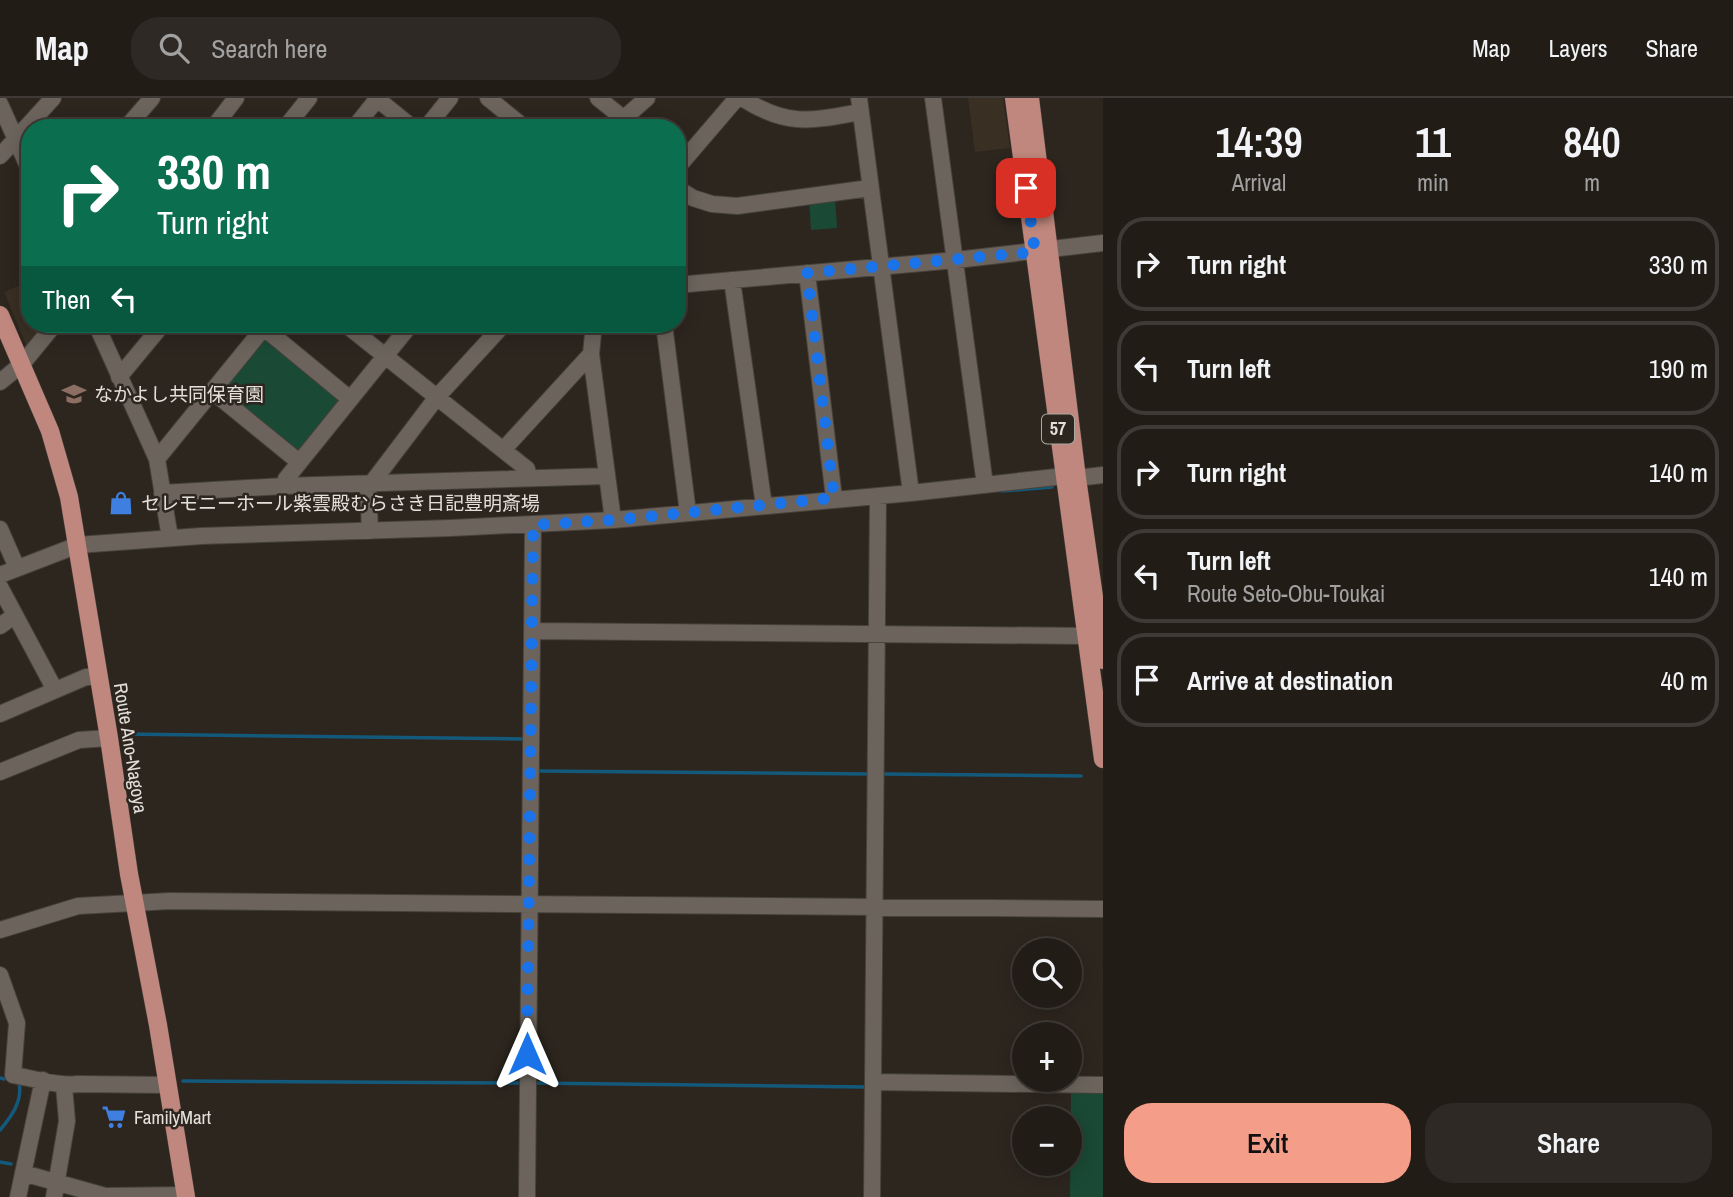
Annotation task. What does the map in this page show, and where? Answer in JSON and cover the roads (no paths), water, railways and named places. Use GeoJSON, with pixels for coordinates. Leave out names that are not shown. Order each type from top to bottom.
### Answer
{"type":"FeatureCollection","features":[{"type":"Feature","properties":{"kind":"main road","name":"57"},"geometry":{"type":"LineString","coordinates":[[1013,98],[1042,251]]}},
{"type":"Feature","properties":{"kind":"main road","name":"57"},"geometry":{"type":"LineString","coordinates":[[1030,98],[1042,251],[1103,760]]}},
{"type":"Feature","properties":{"kind":"main road","name":"Route Ano-Nagoya"},"geometry":{"type":"LineString","coordinates":[[0,315],[50,431],[66,481],[134,902],[186,1196]]}},
{"type":"Feature","properties":{"kind":"main road","name":"57"},"geometry":{"type":"LineString","coordinates":[[1071,477],[1103,660]]}},
{"type":"Feature","properties":{"kind":"street"},"geometry":{"type":"LineString","coordinates":[[34,119],[53,98]]}},
{"type":"Feature","properties":{"kind":"street"},"geometry":{"type":"LineString","coordinates":[[134,119],[152,98]]}},
{"type":"Feature","properties":{"kind":"street"},"geometry":{"type":"LineString","coordinates":[[220,119],[236,98]]}},
{"type":"Feature","properties":{"kind":"street"},"geometry":{"type":"LineString","coordinates":[[292,119],[309,98]]}},
{"type":"Feature","properties":{"kind":"street"},"geometry":{"type":"LineString","coordinates":[[361,119],[377,98],[402,119]]}},
{"type":"Feature","properties":{"kind":"street"},"geometry":{"type":"LineString","coordinates":[[433,119],[450,98]]}},
{"type":"Feature","properties":{"kind":"street"},"geometry":{"type":"LineString","coordinates":[[488,98],[514,119]]}},
{"type":"Feature","properties":{"kind":"street"},"geometry":{"type":"LineString","coordinates":[[598,98],[616,119]]}},
{"type":"Feature","properties":{"kind":"street"},"geometry":{"type":"LineString","coordinates":[[623,119],[647,98]]}},
{"type":"Feature","properties":{"kind":"street"},"geometry":{"type":"LineString","coordinates":[[686,158],[740,98],[778,117],[801,120],[816,120],[859,105],[911,493]]}},
{"type":"Feature","properties":{"kind":"street"},"geometry":{"type":"LineString","coordinates":[[933,98],[985,485]]}},
{"type":"Feature","properties":{"kind":"street"},"geometry":{"type":"LineString","coordinates":[[0,104],[21,150]]}},
{"type":"Feature","properties":{"kind":"street"},"geometry":{"type":"LineString","coordinates":[[0,156],[21,133]]}},
{"type":"Feature","properties":{"kind":"street"},"geometry":{"type":"LineString","coordinates":[[686,194],[712,204],[737,206],[870,188]]}},
{"type":"Feature","properties":{"kind":"street"},"geometry":{"type":"LineString","coordinates":[[686,284],[956,260],[1103,243]]}},
{"type":"Feature","properties":{"kind":"street"},"geometry":{"type":"LineString","coordinates":[[807,273],[834,498]]}},
{"type":"Feature","properties":{"kind":"street"},"geometry":{"type":"LineString","coordinates":[[732,280],[764,506]]}},
{"type":"Feature","properties":{"kind":"street"},"geometry":{"type":"LineString","coordinates":[[0,382],[22,364],[48,333]]}},
{"type":"Feature","properties":{"kind":"street"},"geometry":{"type":"LineString","coordinates":[[100,333],[157,459],[170,538]]}},
{"type":"Feature","properties":{"kind":"street"},"geometry":{"type":"LineString","coordinates":[[119,377],[156,333]]}},
{"type":"Feature","properties":{"kind":"street"},"geometry":{"type":"LineString","coordinates":[[157,459],[260,333]]}},
{"type":"Feature","properties":{"kind":"street"},"geometry":{"type":"LineString","coordinates":[[274,333],[350,399]]}},
{"type":"Feature","properties":{"kind":"street"},"geometry":{"type":"LineString","coordinates":[[356,333],[527,469],[529,478]]}},
{"type":"Feature","properties":{"kind":"street"},"geometry":{"type":"LineString","coordinates":[[284,486],[299,462],[404,333]]}},
{"type":"Feature","properties":{"kind":"street"},"geometry":{"type":"LineString","coordinates":[[370,531],[369,484],[437,397],[496,333]]}},
{"type":"Feature","properties":{"kind":"street"},"geometry":{"type":"LineString","coordinates":[[593,333],[591,354],[613,520]]}},
{"type":"Feature","properties":{"kind":"street"},"geometry":{"type":"LineString","coordinates":[[665,333],[688,513]]}},
{"type":"Feature","properties":{"kind":"street"},"geometry":{"type":"LineString","coordinates":[[503,450],[591,354]]}},
{"type":"Feature","properties":{"kind":"street"},"geometry":{"type":"LineString","coordinates":[[212,391],[299,462]]}},
{"type":"Feature","properties":{"kind":"street"},"geometry":{"type":"LineString","coordinates":[[162,493],[607,475]]}},
{"type":"Feature","properties":{"kind":"street"},"geometry":{"type":"LineString","coordinates":[[0,575],[78,545],[170,538],[613,520],[1103,475]]}},
{"type":"Feature","properties":{"kind":"street"},"geometry":{"type":"LineString","coordinates":[[872,1197],[878,496]]}},
{"type":"Feature","properties":{"kind":"street"},"geometry":{"type":"LineString","coordinates":[[527,1197],[533,525]]}},
{"type":"Feature","properties":{"kind":"street"},"geometry":{"type":"LineString","coordinates":[[0,529],[17,568]]}},
{"type":"Feature","properties":{"kind":"street"},"geometry":{"type":"LineString","coordinates":[[0,587],[55,690]]}},
{"type":"Feature","properties":{"kind":"street"},"geometry":{"type":"LineString","coordinates":[[0,626],[15,615]]}},
{"type":"Feature","properties":{"kind":"street"},"geometry":{"type":"LineString","coordinates":[[532,631],[1087,636]]}},
{"type":"Feature","properties":{"kind":"street"},"geometry":{"type":"LineString","coordinates":[[0,714],[86,677],[98,677]]}},
{"type":"Feature","properties":{"kind":"street"},"geometry":{"type":"LineString","coordinates":[[0,772],[79,740],[109,738]]}},
{"type":"Feature","properties":{"kind":"street"},"geometry":{"type":"LineString","coordinates":[[0,930],[78,906],[134,902],[1103,909]]}},
{"type":"Feature","properties":{"kind":"street"},"geometry":{"type":"LineString","coordinates":[[0,975],[17,1023],[13,1075],[64,1086],[167,1084]]}},
{"type":"Feature","properties":{"kind":"street"},"geometry":{"type":"LineString","coordinates":[[18,1197],[43,1080]]}},
{"type":"Feature","properties":{"kind":"street"},"geometry":{"type":"LineString","coordinates":[[873,1082],[1103,1085]]}},
{"type":"Feature","properties":{"kind":"street"},"geometry":{"type":"LineString","coordinates":[[55,1190],[67,1121],[64,1086]]}},
{"type":"Feature","properties":{"kind":"street"},"geometry":{"type":"LineString","coordinates":[[23,1173],[55,1190],[105,1196],[186,1196]]}},
{"type":"Feature","properties":{"kind":"waterway"},"geometry":{"type":"LineString","coordinates":[[1002,491],[1052,487]]}},
{"type":"Feature","properties":{"kind":"waterway"},"geometry":{"type":"LineString","coordinates":[[123,734],[524,739]]}},
{"type":"Feature","properties":{"kind":"waterway"},"geometry":{"type":"LineString","coordinates":[[536,771],[870,774]]}},
{"type":"Feature","properties":{"kind":"waterway"},"geometry":{"type":"LineString","coordinates":[[883,774],[1081,776]]}},
{"type":"Feature","properties":{"kind":"waterway"},"geometry":{"type":"LineString","coordinates":[[0,1078],[4,1079]]}},
{"type":"Feature","properties":{"kind":"waterway"},"geometry":{"type":"LineString","coordinates":[[183,1081],[523,1083]]}},
{"type":"Feature","properties":{"kind":"waterway"},"geometry":{"type":"LineString","coordinates":[[0,1130],[18,1102],[19,1083]]}},
{"type":"Feature","properties":{"kind":"waterway"},"geometry":{"type":"LineString","coordinates":[[533,1083],[865,1087]]}},
{"type":"Feature","properties":{"kind":"waterway"},"geometry":{"type":"LineString","coordinates":[[0,1162],[11,1164]]}},
{"type":"Feature","properties":{"kind":"place","name":"なかよし共同保育園"},"geometry":{"type":"Point","coordinates":[74,394]}},
{"type":"Feature","properties":{"kind":"place","name":"セレモニーホール紫雲殿むらさき日記豊明斎場"},"geometry":{"type":"Point","coordinates":[121,503]}},
{"type":"Feature","properties":{"kind":"place","name":"FamilyMart"},"geometry":{"type":"Point","coordinates":[114,1117]}}]}
